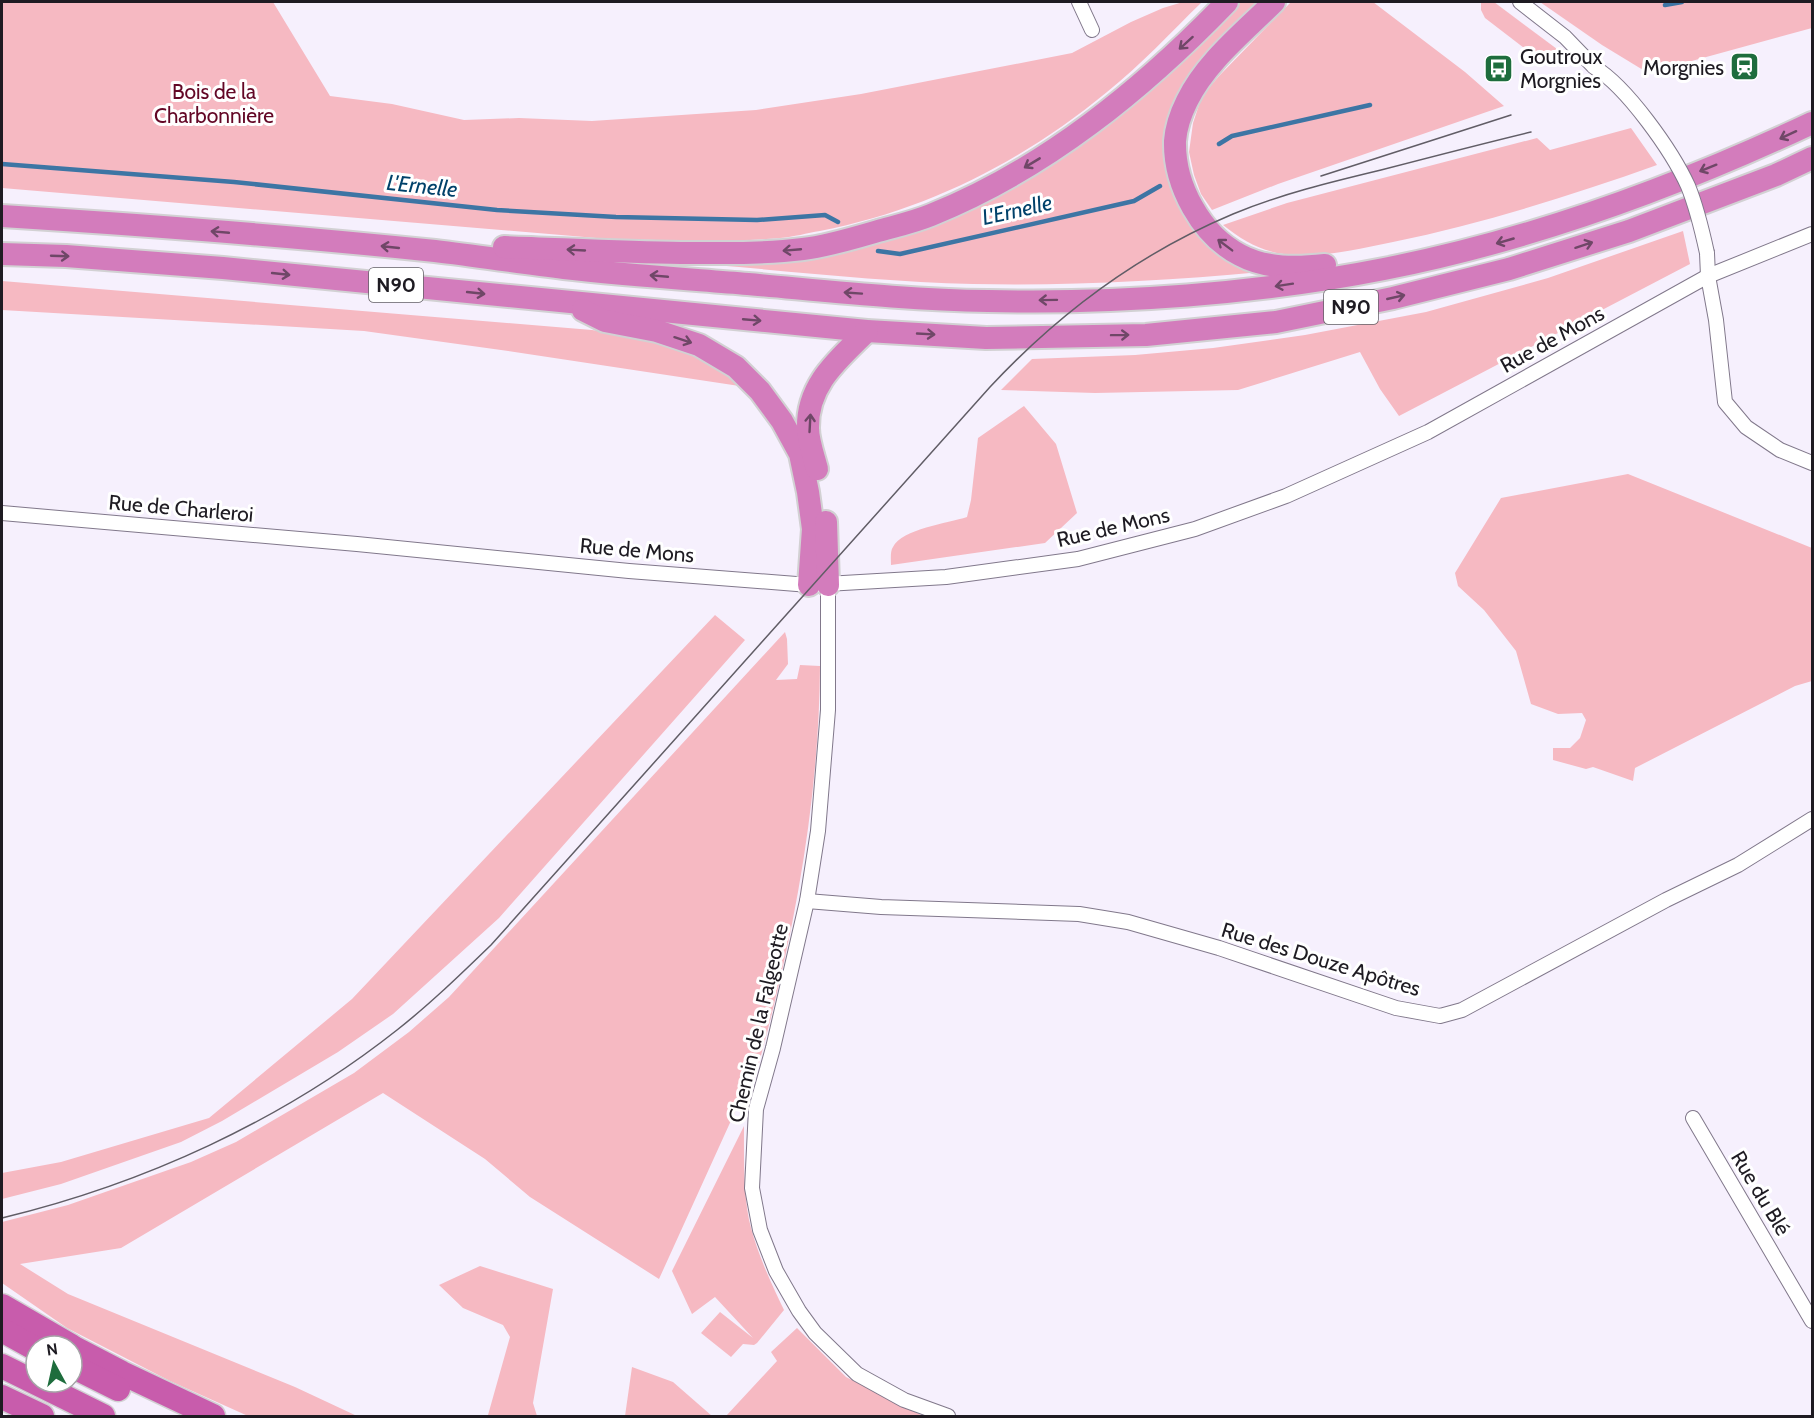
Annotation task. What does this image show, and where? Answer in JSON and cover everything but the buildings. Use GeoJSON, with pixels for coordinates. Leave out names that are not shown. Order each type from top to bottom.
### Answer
{"type":"FeatureCollection","features":[{"type":"Feature","properties":{"kind":"highway"},"geometry":{"type":"LineString","coordinates":[[439,252],[484,246],[611,252],[749,254],[805,249],[861,236],[929,216],[984,191],[1097,120],[1191,39],[1227,2]]}},
{"type":"Feature","properties":{"kind":"highway"},"geometry":{"type":"LineString","coordinates":[[1274,2],[1206,72],[1186,102],[1175,139],[1176,160],[1185,191],[1193,208],[1213,235],[1225,246],[1242,256],[1280,266],[1304,267],[1340,263],[1383,269]]}},
{"type":"Feature","properties":{"kind":"highway","name":"N90"},"geometry":{"type":"LineString","coordinates":[[2,216],[131,224],[439,252],[568,268],[852,293],[988,301],[1146,298],[1272,287],[1383,269],[1502,242],[1620,204],[1763,147],[1812,123]]}},
{"type":"Feature","properties":{"kind":"highway","name":"N90"},"geometry":{"type":"LineString","coordinates":[[2,254],[66,256],[223,268],[867,331],[986,338],[1135,335],[1276,322],[1393,298],[1509,269],[1629,231],[1776,175],[1812,158]]}},
{"type":"Feature","properties":{"kind":"highway"},"geometry":{"type":"LineString","coordinates":[[568,302],[605,321],[657,331],[699,345],[736,367],[760,391],[782,421],[800,454],[808,492],[818,585]]}},
{"type":"Feature","properties":{"kind":"highway"},"geometry":{"type":"LineString","coordinates":[[818,585],[827,533],[823,492],[808,428],[813,394],[831,367],[867,331]]}},
{"type":"Feature","properties":{"kind":"highway"},"geometry":{"type":"LineString","coordinates":[[2,1306],[50,1334]]}},
{"type":"Feature","properties":{"kind":"highway"},"geometry":{"type":"LineString","coordinates":[[2,1330],[24,1342]]}},
{"type":"Feature","properties":{"kind":"highway"},"geometry":{"type":"LineString","coordinates":[[84,1353],[213,1416]]}},
{"type":"Feature","properties":{"kind":"highway"},"geometry":{"type":"LineString","coordinates":[[2,1366],[103,1416]]}},
{"type":"Feature","properties":{"kind":"highway"},"geometry":{"type":"LineString","coordinates":[[84,1372],[178,1416]]}},
{"type":"Feature","properties":{"kind":"highway"},"geometry":{"type":"LineString","coordinates":[[2,1397],[42,1416]]}},
{"type":"Feature","properties":{"kind":"street"},"geometry":{"type":"LineString","coordinates":[[1079,2],[1092,30]]}},
{"type":"Feature","properties":{"kind":"street"},"geometry":{"type":"LineString","coordinates":[[1520,2],[1565,37],[1594,68],[1608,76],[1640,113],[1668,152],[1687,185],[1699,216],[1707,253],[1725,402],[1746,427],[1780,450],[1812,463]]}},
{"type":"Feature","properties":{"kind":"street","name":"Rue de Mons"},"geometry":{"type":"LineString","coordinates":[[357,544],[629,571],[818,585],[946,577],[1078,559],[1196,529],[1286,496],[1428,432],[1708,276],[1812,234]]}},
{"type":"Feature","properties":{"kind":"street","name":"Rue de Charleroi"},"geometry":{"type":"LineString","coordinates":[[2,513],[357,544]]}},
{"type":"Feature","properties":{"kind":"street","name":"Chemin de la Falgeotte"},"geometry":{"type":"LineString","coordinates":[[818,585],[828,710],[818,831],[807,901],[773,1048],[756,1109],[752,1188],[760,1230],[776,1271],[799,1311],[815,1333],[857,1374],[904,1401],[948,1416]]}},
{"type":"Feature","properties":{"kind":"street","name":"Rue des Douze Apôtres"},"geometry":{"type":"LineString","coordinates":[[807,901],[881,907],[1079,914],[1128,922],[1219,948],[1396,1008],[1440,1016],[1462,1010],[1656,905],[1738,865],[1812,819]]}},
{"type":"Feature","properties":{"kind":"street","name":"Rue du Blé"},"geometry":{"type":"LineString","coordinates":[[1693,1118],[1812,1321]]}},
{"type":"Feature","properties":{"kind":"green space","name":"Bois de la Charbonnière"},"geometry":{"type":"Polygon","coordinates":[[[2,2],[273,2],[330,96],[392,104],[464,120],[519,118],[592,121],[756,110],[861,94],[1072,53],[1163,8],[1183,2],[1202,2],[1132,71],[1075,117],[1008,161],[972,180],[899,210],[860,222],[785,237],[716,241],[608,239],[2,188],[2,2]]]}},
{"type":"Feature","properties":{"kind":"green space"},"geometry":{"type":"Polygon","coordinates":[[[1236,2],[1263,2],[1194,74],[1171,170],[1261,272],[1117,282],[973,284],[876,279],[714,265],[714,262],[972,206],[1236,2]]]}},
{"type":"Feature","properties":{"kind":"green space"},"geometry":{"type":"Polygon","coordinates":[[[1291,2],[1373,2],[1465,72],[1504,106],[1278,184],[1212,210],[1201,194],[1189,152],[1193,123],[1202,96],[1291,2]]]}},
{"type":"Feature","properties":{"kind":"green space"},"geometry":{"type":"Polygon","coordinates":[[[1481,2],[1494,2],[1561,52],[1562,57],[1551,64],[1541,61],[1485,18],[1481,10],[1481,2]]]}},
{"type":"Feature","properties":{"kind":"green space"},"geometry":{"type":"Polygon","coordinates":[[[1540,2],[1812,2],[1812,28],[1648,73],[1602,45],[1540,2]]]}},
{"type":"Feature","properties":{"kind":"green space"},"geometry":{"type":"Polygon","coordinates":[[[1631,128],[1657,165],[1526,208],[1427,235],[1366,248],[1298,255],[1275,253],[1259,247],[1244,240],[1223,225],[1287,203],[1537,138],[1550,150],[1631,128]]]}},
{"type":"Feature","properties":{"kind":"green space"},"geometry":{"type":"Polygon","coordinates":[[[1683,231],[1690,264],[1399,416],[1380,389],[1360,352],[1238,390],[1095,393],[1001,390],[1032,359],[1135,355],[1213,348],[1305,335],[1426,312],[1548,278],[1683,231]]]}},
{"type":"Feature","properties":{"kind":"green space"},"geometry":{"type":"Polygon","coordinates":[[[2,281],[592,330],[654,340],[715,365],[746,387],[364,331],[2,310],[2,281]]]}},
{"type":"Feature","properties":{"kind":"green space"},"geometry":{"type":"Polygon","coordinates":[[[1024,406],[1056,444],[1077,513],[1045,543],[891,565],[892,549],[898,541],[915,531],[967,517],[978,438],[1024,406]]]}},
{"type":"Feature","properties":{"kind":"green space"},"geometry":{"type":"Polygon","coordinates":[[[1628,474],[1812,548],[1812,681],[1795,686],[1635,768],[1633,781],[1593,767],[1586,769],[1553,760],[1553,748],[1570,748],[1580,738],[1586,720],[1582,713],[1558,714],[1531,704],[1516,651],[1484,610],[1458,586],[1455,573],[1501,498],[1628,474]]]}},
{"type":"Feature","properties":{"kind":"green space"},"geometry":{"type":"Polygon","coordinates":[[[715,615],[745,640],[499,918],[393,1014],[338,1052],[222,1121],[181,1142],[61,1184],[2,1199],[2,1173],[61,1162],[209,1118],[352,999],[715,615]]]}},
{"type":"Feature","properties":{"kind":"green space"},"geometry":{"type":"Polygon","coordinates":[[[785,632],[788,664],[776,680],[797,679],[800,665],[820,666],[818,720],[808,826],[790,932],[766,1036],[752,1088],[739,1103],[659,1279],[530,1197],[485,1159],[383,1093],[121,1248],[20,1264],[68,1294],[295,1387],[357,1416],[248,1416],[170,1381],[84,1337],[84,1334],[67,1328],[2,1283],[2,1222],[68,1205],[191,1162],[236,1142],[354,1073],[409,1032],[449,997],[785,632]]]}},
{"type":"Feature","properties":{"kind":"green space"},"geometry":{"type":"Polygon","coordinates":[[[744,1126],[744,1177],[748,1216],[762,1260],[784,1310],[757,1343],[743,1344],[731,1357],[701,1333],[720,1312],[753,1338],[715,1297],[692,1314],[672,1271],[744,1126]]]}},
{"type":"Feature","properties":{"kind":"green space"},"geometry":{"type":"Polygon","coordinates":[[[480,1266],[553,1289],[533,1403],[537,1416],[488,1415],[510,1337],[503,1325],[463,1308],[439,1285],[480,1266]]]}},
{"type":"Feature","properties":{"kind":"green space"},"geometry":{"type":"Polygon","coordinates":[[[797,1328],[846,1377],[923,1416],[726,1416],[777,1361],[771,1352],[797,1328]]]}},
{"type":"Feature","properties":{"kind":"green space"},"geometry":{"type":"Polygon","coordinates":[[[632,1367],[673,1382],[712,1416],[625,1416],[632,1367]]]}},
{"type":"Feature","properties":{"kind":"waterway","name":"L'Ernelle"},"geometry":{"type":"LineString","coordinates":[[1665,5],[1682,2]]}},
{"type":"Feature","properties":{"kind":"waterway","name":"L'Ernelle"},"geometry":{"type":"LineString","coordinates":[[1219,144],[1232,136],[1370,105]]}},
{"type":"Feature","properties":{"kind":"waterway","name":"L'Ernelle"},"geometry":{"type":"LineString","coordinates":[[2,164],[234,182],[497,210],[616,217],[757,220],[825,215],[838,222]]}},
{"type":"Feature","properties":{"kind":"waterway","name":"L'Ernelle"},"geometry":{"type":"LineString","coordinates":[[878,251],[900,254],[1134,201],[1160,186]]}},
{"type":"Feature","properties":{"kind":"tram line"},"geometry":{"type":"LineString","coordinates":[[1321,176],[1511,115]]}},
{"type":"Feature","properties":{"kind":"tram line"},"geometry":{"type":"LineString","coordinates":[[2,1218],[55,1204],[159,1168],[259,1121],[353,1063],[421,1010],[491,945],[990,387],[1044,334],[1102,287],[1166,247],[1251,207],[1325,184],[1531,132]]}},
{"type":"Feature","properties":{"kind":"place","name":"Morgnies"},"geometry":{"type":"Point","coordinates":[1745,67]}},
{"type":"Feature","properties":{"kind":"place","name":"Goutroux Morgnies"},"geometry":{"type":"Point","coordinates":[1499,68]}}]}
